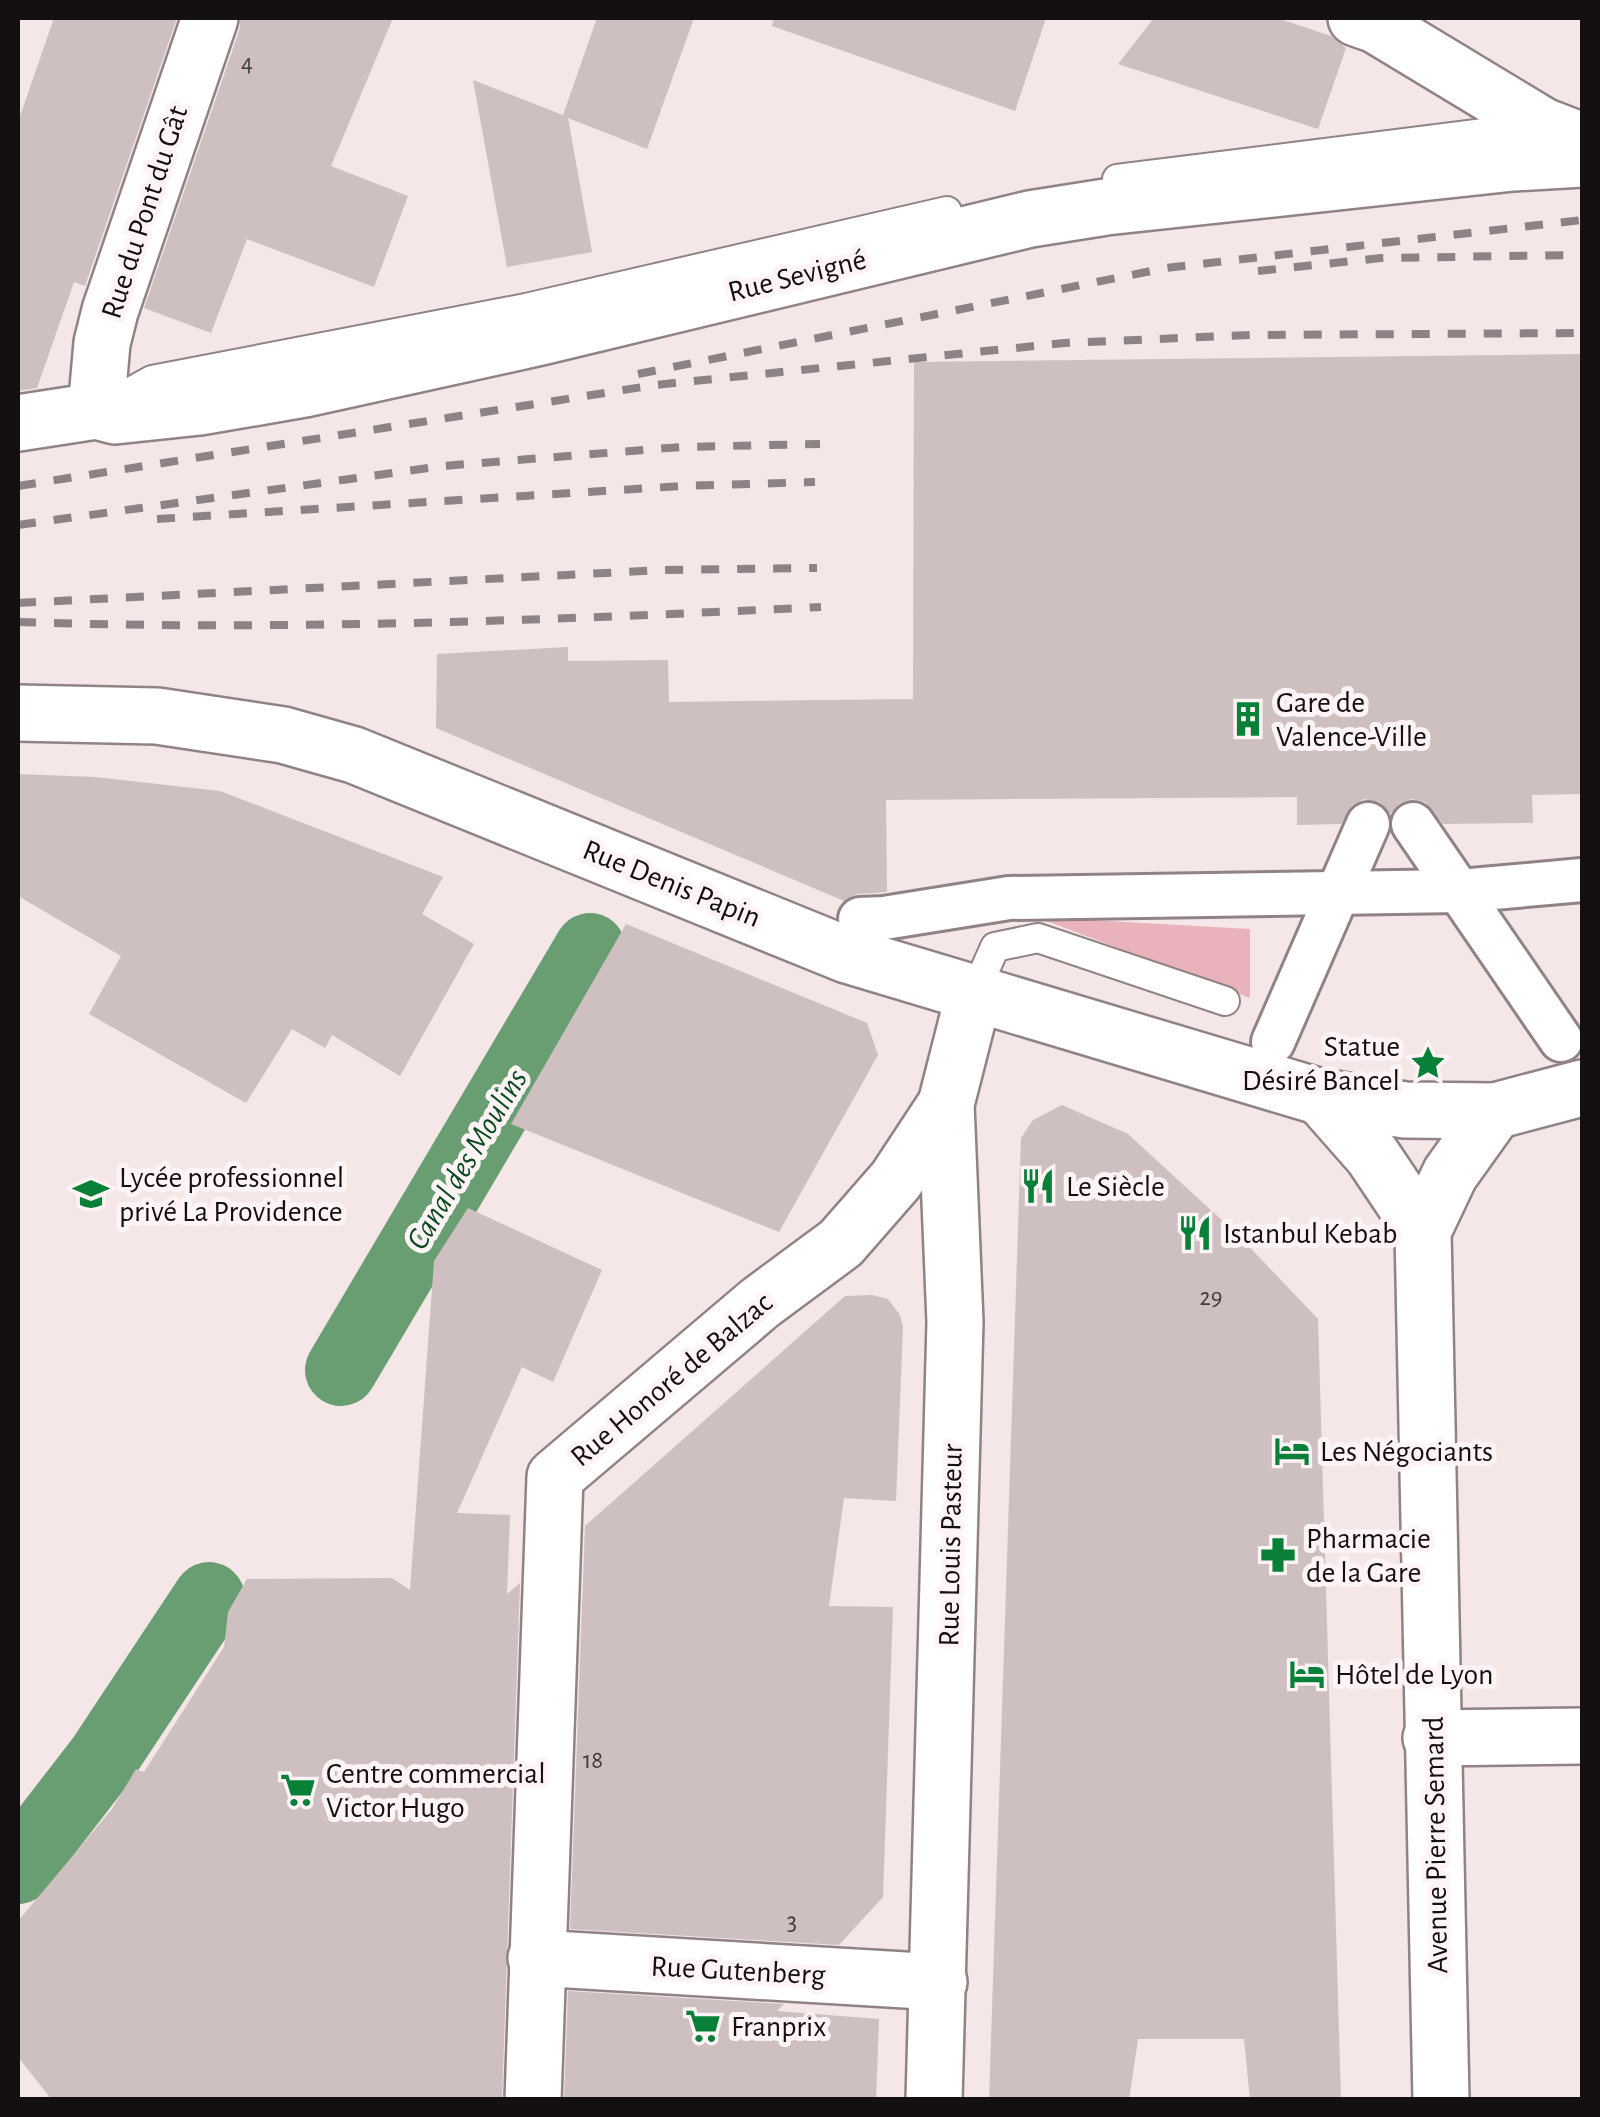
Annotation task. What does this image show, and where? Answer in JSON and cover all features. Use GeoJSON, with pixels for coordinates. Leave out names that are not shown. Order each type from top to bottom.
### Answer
{"type":"FeatureCollection","features":[{"type":"Feature","properties":{"kind":"street","name":"Rue du Pont du Gât"},"geometry":{"type":"LineString","coordinates":[[96,411],[102,343],[110,311],[210,18]]}},
{"type":"Feature","properties":{"kind":"street"},"geometry":{"type":"LineString","coordinates":[[1356,18],[1376,25],[1572,138]]}},
{"type":"Feature","properties":{"kind":"street","name":"Rue Sevigné"},"geometry":{"type":"LineString","coordinates":[[18,423],[96,411],[115,416],[200,407],[304,390],[1049,216],[1106,206],[1513,163],[1572,138]]}},
{"type":"Feature","properties":{"kind":"street","name":"Rue Denis Papin"},"geometry":{"type":"LineString","coordinates":[[18,711],[157,716],[283,735],[354,755],[847,955],[979,983],[1320,1097],[1405,1110],[1496,1111],[1572,1064]]}},
{"type":"Feature","properties":{"kind":"street"},"geometry":{"type":"LineString","coordinates":[[1272,1042],[1368,824]]}},
{"type":"Feature","properties":{"kind":"street"},"geometry":{"type":"LineString","coordinates":[[1413,824],[1572,1064]]}},
{"type":"Feature","properties":{"kind":"street"},"geometry":{"type":"LineString","coordinates":[[860,919],[1009,898],[1460,891],[1582,880]]}},
{"type":"Feature","properties":{"kind":"street","name":"Rue Louis Pasteur"},"geometry":{"type":"LineString","coordinates":[[934,2100],[955,1322],[946,1104],[979,983]]}},
{"type":"Feature","properties":{"kind":"street"},"geometry":{"type":"LineString","coordinates":[[1320,1097],[1372,1155],[1423,1230]]}},
{"type":"Feature","properties":{"kind":"street","name":"Rue Honoré de Balzac"},"geometry":{"type":"LineString","coordinates":[[533,2100],[555,1477],[760,1302],[840,1243],[896,1180],[946,1104]]}},
{"type":"Feature","properties":{"kind":"street"},"geometry":{"type":"LineString","coordinates":[[1423,1230],[1450,1174],[1496,1111]]}},
{"type":"Feature","properties":{"kind":"street","name":"Avenue Pierre Semard"},"geometry":{"type":"LineString","coordinates":[[1423,1230],[1441,2100]]}},
{"type":"Feature","properties":{"kind":"street"},"geometry":{"type":"LineString","coordinates":[[1432,1738],[1582,1736]]}},
{"type":"Feature","properties":{"kind":"street","name":"Rue Gutenberg"},"geometry":{"type":"LineString","coordinates":[[536,1958],[939,1982]]}},
{"type":"Feature","properties":{"kind":"lane"},"geometry":{"type":"LineString","coordinates":[[979,983],[995,947],[1038,938],[1225,1001]]}},
{"type":"Feature","properties":{"kind":"shaded area"},"geometry":{"type":"Polygon","coordinates":[[[1036,917],[1250,929],[1250,998],[1036,917]]]}},
{"type":"Feature","properties":{"kind":"building"},"geometry":{"type":"Polygon","coordinates":[[[54,18],[177,18],[85,286],[74,282],[37,388],[18,391],[18,122],[54,18]]]}},
{"type":"Feature","properties":{"kind":"building"},"geometry":{"type":"Polygon","coordinates":[[[240,18],[393,18],[331,166],[408,196],[374,287],[247,239],[211,333],[144,308],[240,28],[240,18]]]}},
{"type":"Feature","properties":{"kind":"building"},"geometry":{"type":"Polygon","coordinates":[[[597,18],[694,18],[647,149],[568,118],[592,252],[507,267],[473,80],[563,115],[597,18]]]}},
{"type":"Feature","properties":{"kind":"building"},"geometry":{"type":"Polygon","coordinates":[[[774,18],[1046,18],[1015,111],[772,26],[774,18]]]}},
{"type":"Feature","properties":{"kind":"building"},"geometry":{"type":"Polygon","coordinates":[[[1154,18],[1277,18],[1331,36],[1346,48],[1318,129],[1118,64],[1154,18]]]}},
{"type":"Feature","properties":{"kind":"building"},"geometry":{"type":"Polygon","coordinates":[[[1582,354],[1582,794],[1532,795],[1533,823],[1443,824],[1425,802],[1412,799],[1400,803],[1390,814],[1379,802],[1364,799],[1352,805],[1341,824],[1297,825],[1297,797],[886,800],[887,892],[858,894],[844,901],[436,728],[437,654],[568,647],[568,661],[668,660],[669,702],[913,699],[914,362],[1582,354]]]}},
{"type":"Feature","properties":{"kind":"building"},"geometry":{"type":"Polygon","coordinates":[[[18,774],[95,777],[220,791],[443,877],[422,914],[474,944],[400,1076],[332,1035],[325,1048],[292,1029],[246,1103],[89,1014],[121,956],[18,896],[18,774]]]}},
{"type":"Feature","properties":{"kind":"building"},"geometry":{"type":"Polygon","coordinates":[[[626,924],[867,1023],[878,1055],[779,1232],[511,1124],[626,924]]]}},
{"type":"Feature","properties":{"kind":"building"},"geometry":{"type":"Polygon","coordinates":[[[1062,1105],[1128,1134],[1237,1234],[1318,1319],[1341,2100],[1250,2100],[1244,2039],[1138,2039],[1129,2100],[989,2100],[1021,1138],[1033,1120],[1062,1105]]]}},
{"type":"Feature","properties":{"kind":"building","name":"Centre commercial Victor Hugo"},"geometry":{"type":"Polygon","coordinates":[[[468,1208],[602,1270],[553,1382],[522,1367],[457,1513],[510,1515],[507,1594],[520,1583],[502,2100],[52,2100],[18,2057],[18,1921],[112,1809],[136,1769],[144,1772],[224,1647],[228,1612],[247,1579],[392,1578],[410,1590],[434,1261],[468,1208]]]}},
{"type":"Feature","properties":{"kind":"building"},"geometry":{"type":"Polygon","coordinates":[[[845,1296],[888,1299],[900,1315],[903,1327],[896,1501],[844,1498],[829,1606],[893,1607],[883,1897],[839,1945],[570,1929],[585,1526],[845,1296]]]}},
{"type":"Feature","properties":{"kind":"building"},"geometry":{"type":"Polygon","coordinates":[[[568,1991],[784,2004],[777,2011],[879,2019],[876,2100],[564,2100],[568,1991]]]}},
{"type":"Feature","properties":{"kind":"waterway","name":"Canal des Moulins"},"geometry":{"type":"LineString","coordinates":[[341,1370],[590,949]]}},
{"type":"Feature","properties":{"kind":"waterway","name":"Canal des Moulins"},"geometry":{"type":"LineString","coordinates":[[18,1868],[103,1758],[209,1598]]}},
{"type":"Feature","properties":{"kind":"railway"},"geometry":{"type":"LineString","coordinates":[[638,374],[1166,268],[1582,220]]}},
{"type":"Feature","properties":{"kind":"railway"},"geometry":{"type":"LineString","coordinates":[[1258,271],[1381,258],[1582,255]]}},
{"type":"Feature","properties":{"kind":"railway"},"geometry":{"type":"LineString","coordinates":[[18,486],[655,385],[1064,343],[1250,335],[1582,333]]}},
{"type":"Feature","properties":{"kind":"railway"},"geometry":{"type":"LineString","coordinates":[[18,525],[443,466],[681,447],[820,444]]}},
{"type":"Feature","properties":{"kind":"railway"},"geometry":{"type":"LineString","coordinates":[[157,519],[682,486],[815,482]]}},
{"type":"Feature","properties":{"kind":"railway"},"geometry":{"type":"LineString","coordinates":[[18,603],[664,570],[817,568]]}},
{"type":"Feature","properties":{"kind":"railway"},"geometry":{"type":"LineString","coordinates":[[18,622],[319,625],[821,607]]}},
{"type":"Feature","properties":{"kind":"place","name":"Gare de Valence-Ville"},"geometry":{"type":"Point","coordinates":[1248,719]}},
{"type":"Feature","properties":{"kind":"place","name":"Statue Désiré Bancel"},"geometry":{"type":"Point","coordinates":[1428,1063]}},
{"type":"Feature","properties":{"kind":"place","name":"Le Siècle"},"geometry":{"type":"Point","coordinates":[1038,1186]}},
{"type":"Feature","properties":{"kind":"place","name":"Lycée professionnel privé La Providence"},"geometry":{"type":"Point","coordinates":[91,1194]}},
{"type":"Feature","properties":{"kind":"place","name":"Istanbul Kebab"},"geometry":{"type":"Point","coordinates":[1195,1233]}},
{"type":"Feature","properties":{"kind":"place","name":"Les Négociants"},"geometry":{"type":"Point","coordinates":[1292,1451]}},
{"type":"Feature","properties":{"kind":"place","name":"Pharmacie de la Gare"},"geometry":{"type":"Point","coordinates":[1278,1555]}},
{"type":"Feature","properties":{"kind":"place","name":"Hôtel de Lyon"},"geometry":{"type":"Point","coordinates":[1307,1674]}},
{"type":"Feature","properties":{"kind":"place","name":"Centre commercial Victor Hugo"},"geometry":{"type":"Point","coordinates":[298,1790]}},
{"type":"Feature","properties":{"kind":"place","name":"Franprix"},"geometry":{"type":"Point","coordinates":[703,2026]}}]}
